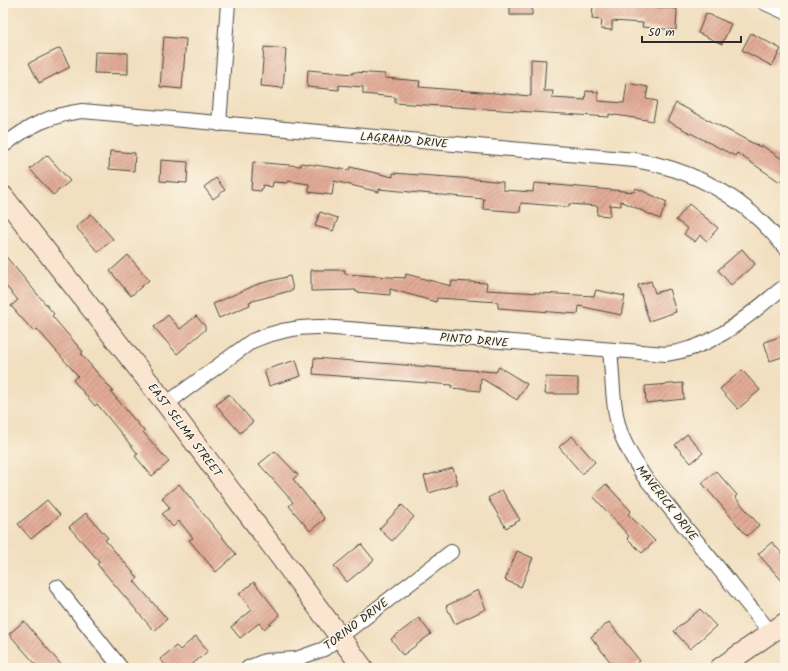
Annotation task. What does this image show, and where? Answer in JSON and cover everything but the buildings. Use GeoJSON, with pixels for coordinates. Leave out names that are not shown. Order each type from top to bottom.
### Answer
{"type":"FeatureCollection","features":[{"type":"Feature","properties":{"kind":"street"},"geometry":{"type":"LineString","coordinates":[[219,124],[228,3]]}},
{"type":"Feature","properties":{"kind":"street"},"geometry":{"type":"LineString","coordinates":[[764,3],[785,12]]}},
{"type":"Feature","properties":{"kind":"street","name":"LAGRAND DRIVE"},"geometry":{"type":"LineString","coordinates":[[3,146],[21,131],[36,123],[50,117],[82,111],[652,163],[669,167],[702,180],[733,198],[761,220],[785,248]]}},
{"type":"Feature","properties":{"kind":"street","name":"EAST SELMA STREET"},"geometry":{"type":"LineString","coordinates":[[3,196],[166,404],[363,668]]}},
{"type":"Feature","properties":{"kind":"street","name":"PINTO DRIVE"},"geometry":{"type":"LineString","coordinates":[[166,404],[252,342],[272,333],[293,328],[322,327],[610,351],[666,354],[699,347],[720,337],[785,286]]}},
{"type":"Feature","properties":{"kind":"street","name":"MAVERICK DRIVE"},"geometry":{"type":"LineString","coordinates":[[610,351],[616,417],[620,432],[634,460],[644,475],[778,628]]}},
{"type":"Feature","properties":{"kind":"street","name":"TORINO DRIVE"},"geometry":{"type":"LineString","coordinates":[[248,668],[265,661],[296,659],[324,649],[451,552]]}},
{"type":"Feature","properties":{"kind":"street"},"geometry":{"type":"LineString","coordinates":[[57,587],[121,668]]}},
{"type":"Feature","properties":{"kind":"street"},"geometry":{"type":"LineString","coordinates":[[720,668],[778,628]]}}]}
